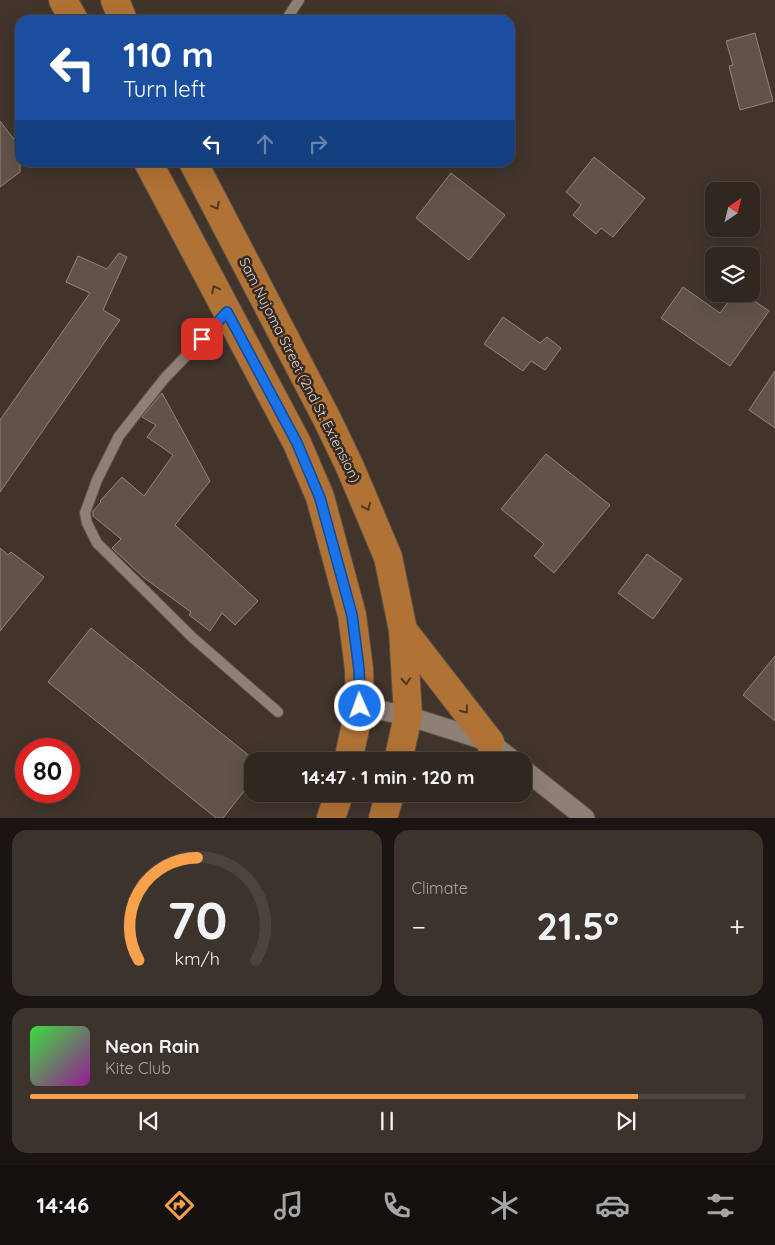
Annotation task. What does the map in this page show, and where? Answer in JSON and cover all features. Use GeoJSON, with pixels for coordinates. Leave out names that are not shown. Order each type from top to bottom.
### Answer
{"type":"FeatureCollection","features":[{"type":"Feature","properties":{"kind":"highway"},"geometry":{"type":"LineString","coordinates":[[63,0],[71,15]]}},
{"type":"Feature","properties":{"kind":"highway"},"geometry":{"type":"LineString","coordinates":[[115,0],[121,15]]}},
{"type":"Feature","properties":{"kind":"highway"},"geometry":{"type":"LineString","coordinates":[[151,167],[297,443],[320,498],[352,615],[359,669],[360,706],[350,752]]}},
{"type":"Feature","properties":{"kind":"highway","name":"Sam Nujoma Street (2nd St. Extension)"},"geometry":{"type":"LineString","coordinates":[[196,167],[327,419],[350,467],[388,558],[403,630],[408,716],[400,752]]}},
{"type":"Feature","properties":{"kind":"highway"},"geometry":{"type":"LineString","coordinates":[[403,630],[490,742]]}},
{"type":"Feature","properties":{"kind":"highway"},"geometry":{"type":"LineString","coordinates":[[331,818],[336,802]]}},
{"type":"Feature","properties":{"kind":"highway"},"geometry":{"type":"LineString","coordinates":[[383,818],[388,802]]}},
{"type":"Feature","properties":{"kind":"street"},"geometry":{"type":"LineString","coordinates":[[360,706],[408,716],[490,742],[503,752]]}},
{"type":"Feature","properties":{"kind":"street"},"geometry":{"type":"LineString","coordinates":[[532,776],[585,818]]}},
{"type":"Feature","properties":{"kind":"lane"},"geometry":{"type":"LineString","coordinates":[[289,15],[299,0]]}},
{"type":"Feature","properties":{"kind":"lane"},"geometry":{"type":"LineString","coordinates":[[227,312],[164,379],[119,436],[97,480],[85,513],[87,523],[97,543],[193,638],[278,712]]}},
{"type":"Feature","properties":{"kind":"building"},"geometry":{"type":"Polygon","coordinates":[[[755,33],[773,101],[740,110],[729,66],[733,65],[726,41],[755,33]]]}},
{"type":"Feature","properties":{"kind":"building"},"geometry":{"type":"Polygon","coordinates":[[[0,121],[15,140],[15,167],[20,167],[20,172],[0,187],[0,121]]]}},
{"type":"Feature","properties":{"kind":"building"},"geometry":{"type":"Polygon","coordinates":[[[594,157],[645,198],[613,237],[601,228],[596,234],[573,215],[581,205],[566,192],[594,157]]]}},
{"type":"Feature","properties":{"kind":"building"},"geometry":{"type":"Polygon","coordinates":[[[451,173],[505,215],[469,260],[416,218],[451,173]]]}},
{"type":"Feature","properties":{"kind":"building"},"geometry":{"type":"Polygon","coordinates":[[[119,253],[127,257],[103,310],[120,320],[0,492],[0,420],[90,293],[66,282],[78,256],[107,269],[119,253]]]}},
{"type":"Feature","properties":{"kind":"building"},"geometry":{"type":"Polygon","coordinates":[[[683,287],[720,313],[728,302],[756,302],[769,311],[730,366],[661,318],[683,287]]]}},
{"type":"Feature","properties":{"kind":"building"},"geometry":{"type":"Polygon","coordinates":[[[503,317],[540,343],[547,337],[561,348],[545,370],[531,361],[523,371],[484,344],[503,317]]]}},
{"type":"Feature","properties":{"kind":"building"},"geometry":{"type":"Polygon","coordinates":[[[775,371],[775,428],[749,410],[775,371]]]}},
{"type":"Feature","properties":{"kind":"building"},"geometry":{"type":"Polygon","coordinates":[[[162,393],[210,481],[175,525],[258,601],[235,625],[222,613],[210,631],[189,615],[191,612],[143,577],[112,548],[121,539],[93,516],[93,511],[100,501],[122,477],[144,496],[173,455],[147,437],[156,425],[142,417],[162,393]]]}},
{"type":"Feature","properties":{"kind":"building"},"geometry":{"type":"Polygon","coordinates":[[[546,454],[610,505],[554,573],[534,556],[544,544],[501,509],[546,454]]]}},
{"type":"Feature","properties":{"kind":"building"},"geometry":{"type":"Polygon","coordinates":[[[0,548],[8,555],[11,552],[44,577],[0,631],[0,548]]]}},
{"type":"Feature","properties":{"kind":"building"},"geometry":{"type":"Polygon","coordinates":[[[647,554],[682,579],[653,619],[618,593],[647,554]]]}},
{"type":"Feature","properties":{"kind":"building"},"geometry":{"type":"Polygon","coordinates":[[[91,628],[245,752],[244,791],[223,818],[216,818],[48,682],[91,628]]]}},
{"type":"Feature","properties":{"kind":"building"},"geometry":{"type":"Polygon","coordinates":[[[775,656],[775,721],[743,695],[775,656]]]}},
{"type":"Feature","properties":{"kind":"route"},"geometry":{"type":"LineString","coordinates":[[202,339],[227,312],[297,443],[320,498],[352,615],[359,669],[360,706]]}}]}
